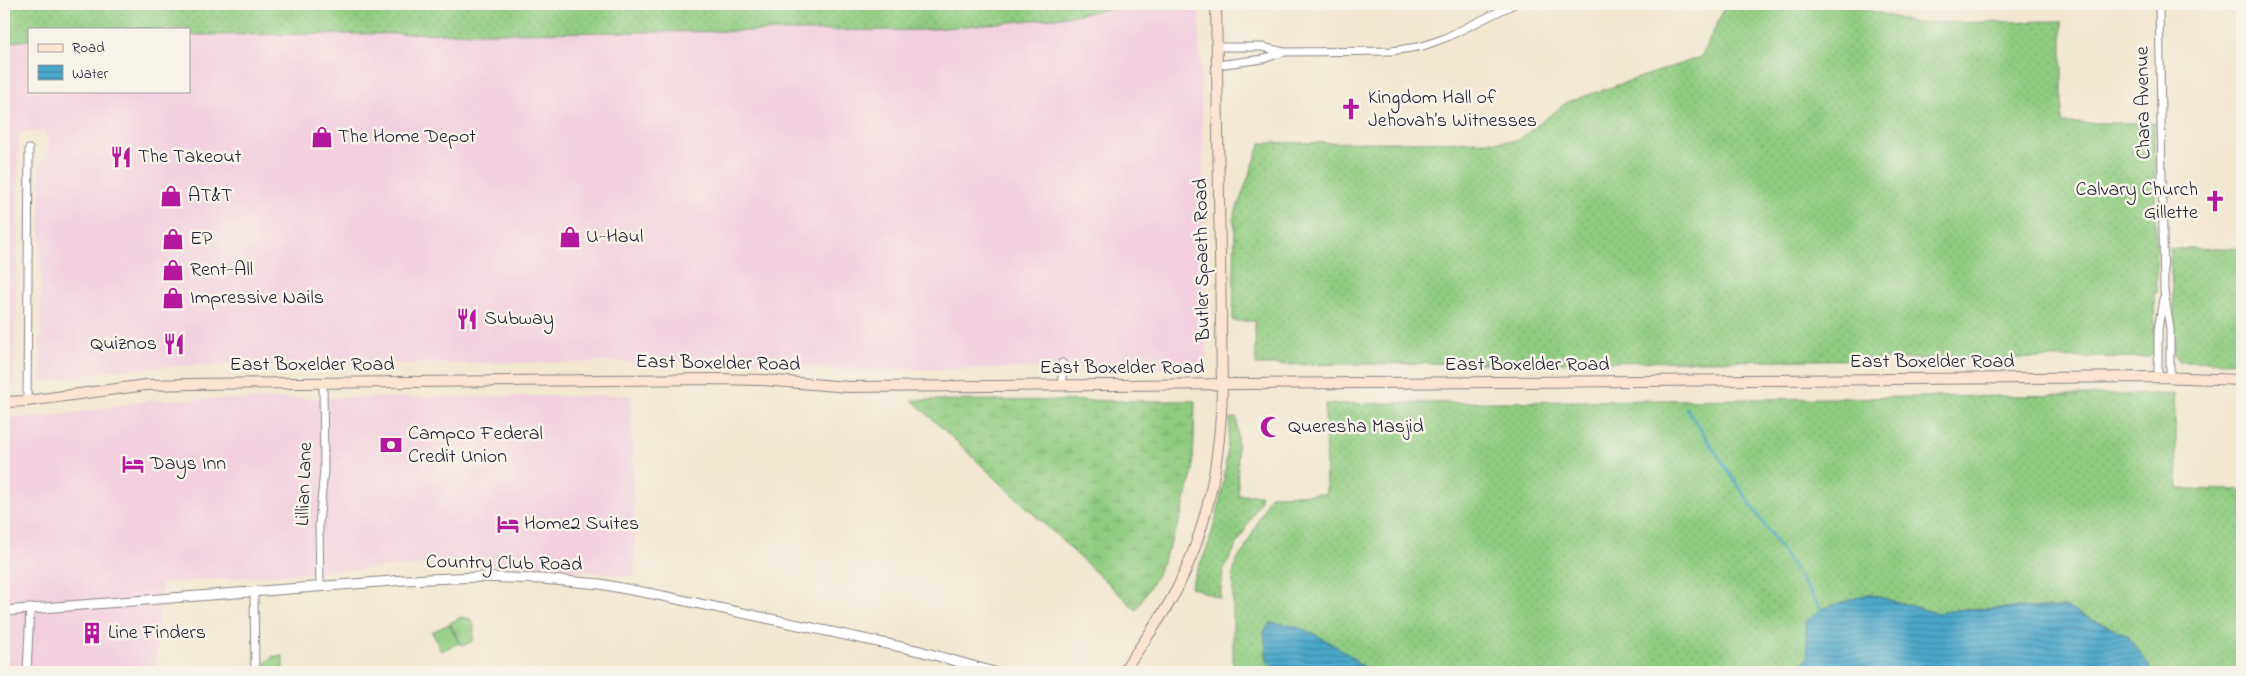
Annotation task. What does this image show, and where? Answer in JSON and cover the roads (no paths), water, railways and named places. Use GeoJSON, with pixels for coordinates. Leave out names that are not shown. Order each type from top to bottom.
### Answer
{"type":"FeatureCollection","features":[{"type":"Feature","properties":{"kind":"main road","name":"Butler Spaeth Road"},"geometry":{"type":"LineString","coordinates":[[1123,672],[1176,590],[1202,529],[1214,478],[1222,409],[1216,4]]}},
{"type":"Feature","properties":{"kind":"main road","name":"East Boxelder Road"},"geometry":{"type":"LineString","coordinates":[[4,402],[28,401],[146,385],[717,379],[763,380],[848,387],[1222,386],[2158,377],[2242,380]]}},
{"type":"Feature","properties":{"kind":"street"},"geometry":{"type":"LineString","coordinates":[[1217,47],[1262,47],[1284,52],[1392,51],[1423,46],[1445,38],[1514,4]]}},
{"type":"Feature","properties":{"kind":"street","name":"Chara Avenue"},"geometry":{"type":"LineString","coordinates":[[2159,4],[2164,291],[2170,329],[2170,377]]}},
{"type":"Feature","properties":{"kind":"street"},"geometry":{"type":"LineString","coordinates":[[1217,65],[1263,59],[1284,52]]}},
{"type":"Feature","properties":{"kind":"street"},"geometry":{"type":"LineString","coordinates":[[28,401],[29,148]]}},
{"type":"Feature","properties":{"kind":"street","name":"Chara Avenue"},"geometry":{"type":"LineString","coordinates":[[2158,377],[2158,330],[2164,291]]}},
{"type":"Feature","properties":{"kind":"street"},"geometry":{"type":"LineString","coordinates":[[1062,363],[1062,386]]}},
{"type":"Feature","properties":{"kind":"street","name":"Lillian Lane"},"geometry":{"type":"LineString","coordinates":[[320,587],[319,524],[324,470],[323,383]]}},
{"type":"Feature","properties":{"kind":"street","name":"Country Club Road"},"geometry":{"type":"LineString","coordinates":[[4,611],[404,580],[479,577],[542,578],[600,584],[658,594],[920,651],[967,668],[994,672]]}},
{"type":"Feature","properties":{"kind":"street"},"geometry":{"type":"LineString","coordinates":[[254,592],[255,672]]}},
{"type":"Feature","properties":{"kind":"street"},"geometry":{"type":"LineString","coordinates":[[26,672],[30,609]]}},
{"type":"Feature","properties":{"kind":"water"},"geometry":{"type":"Polygon","coordinates":[[[1868,594],[1937,613],[1964,609],[2064,607],[2127,635],[2154,672],[1796,672],[1808,657],[1805,622],[1821,609],[1868,594]]]}},
{"type":"Feature","properties":{"kind":"water"},"geometry":{"type":"Polygon","coordinates":[[[1270,623],[1293,626],[1314,634],[1354,658],[1357,664],[1363,665],[1364,672],[1277,672],[1267,661],[1264,631],[1270,623]]]}},
{"type":"Feature","properties":{"kind":"waterway"},"geometry":{"type":"LineString","coordinates":[[1686,408],[1821,609]]}},
{"type":"Feature","properties":{"kind":"place","name":"Kingdom Hall of Jehovah’s Witnesses"},"geometry":{"type":"Point","coordinates":[1351,109]}},
{"type":"Feature","properties":{"kind":"place","name":"The Home Depot"},"geometry":{"type":"Point","coordinates":[322,137]}},
{"type":"Feature","properties":{"kind":"place","name":"The Takeout"},"geometry":{"type":"Point","coordinates":[121,157]}},
{"type":"Feature","properties":{"kind":"place","name":"AT&T"},"geometry":{"type":"Point","coordinates":[171,196]}},
{"type":"Feature","properties":{"kind":"place","name":"Calvary Church Gillette"},"geometry":{"type":"Point","coordinates":[2215,201]}},
{"type":"Feature","properties":{"kind":"place","name":"U-Haul"},"geometry":{"type":"Point","coordinates":[570,237]}},
{"type":"Feature","properties":{"kind":"place","name":"EP"},"geometry":{"type":"Point","coordinates":[173,239]}},
{"type":"Feature","properties":{"kind":"place","name":"Rent-All"},"geometry":{"type":"Point","coordinates":[173,270]}},
{"type":"Feature","properties":{"kind":"place","name":"Impressive Nails"},"geometry":{"type":"Point","coordinates":[173,298]}},
{"type":"Feature","properties":{"kind":"place","name":"Subway"},"geometry":{"type":"Point","coordinates":[467,319]}},
{"type":"Feature","properties":{"kind":"place","name":"Quiznos"},"geometry":{"type":"Point","coordinates":[174,344]}},
{"type":"Feature","properties":{"kind":"place","name":"Queresha Masjid"},"geometry":{"type":"Point","coordinates":[1271,427]}},
{"type":"Feature","properties":{"kind":"place","name":"Campco Federal Credit Union"},"geometry":{"type":"Point","coordinates":[391,445]}},
{"type":"Feature","properties":{"kind":"place","name":"Days Inn"},"geometry":{"type":"Point","coordinates":[133,464]}},
{"type":"Feature","properties":{"kind":"place","name":"Home2 Suites"},"geometry":{"type":"Point","coordinates":[508,524]}},
{"type":"Feature","properties":{"kind":"place","name":"Line Finders"},"geometry":{"type":"Point","coordinates":[92,633]}}]}
